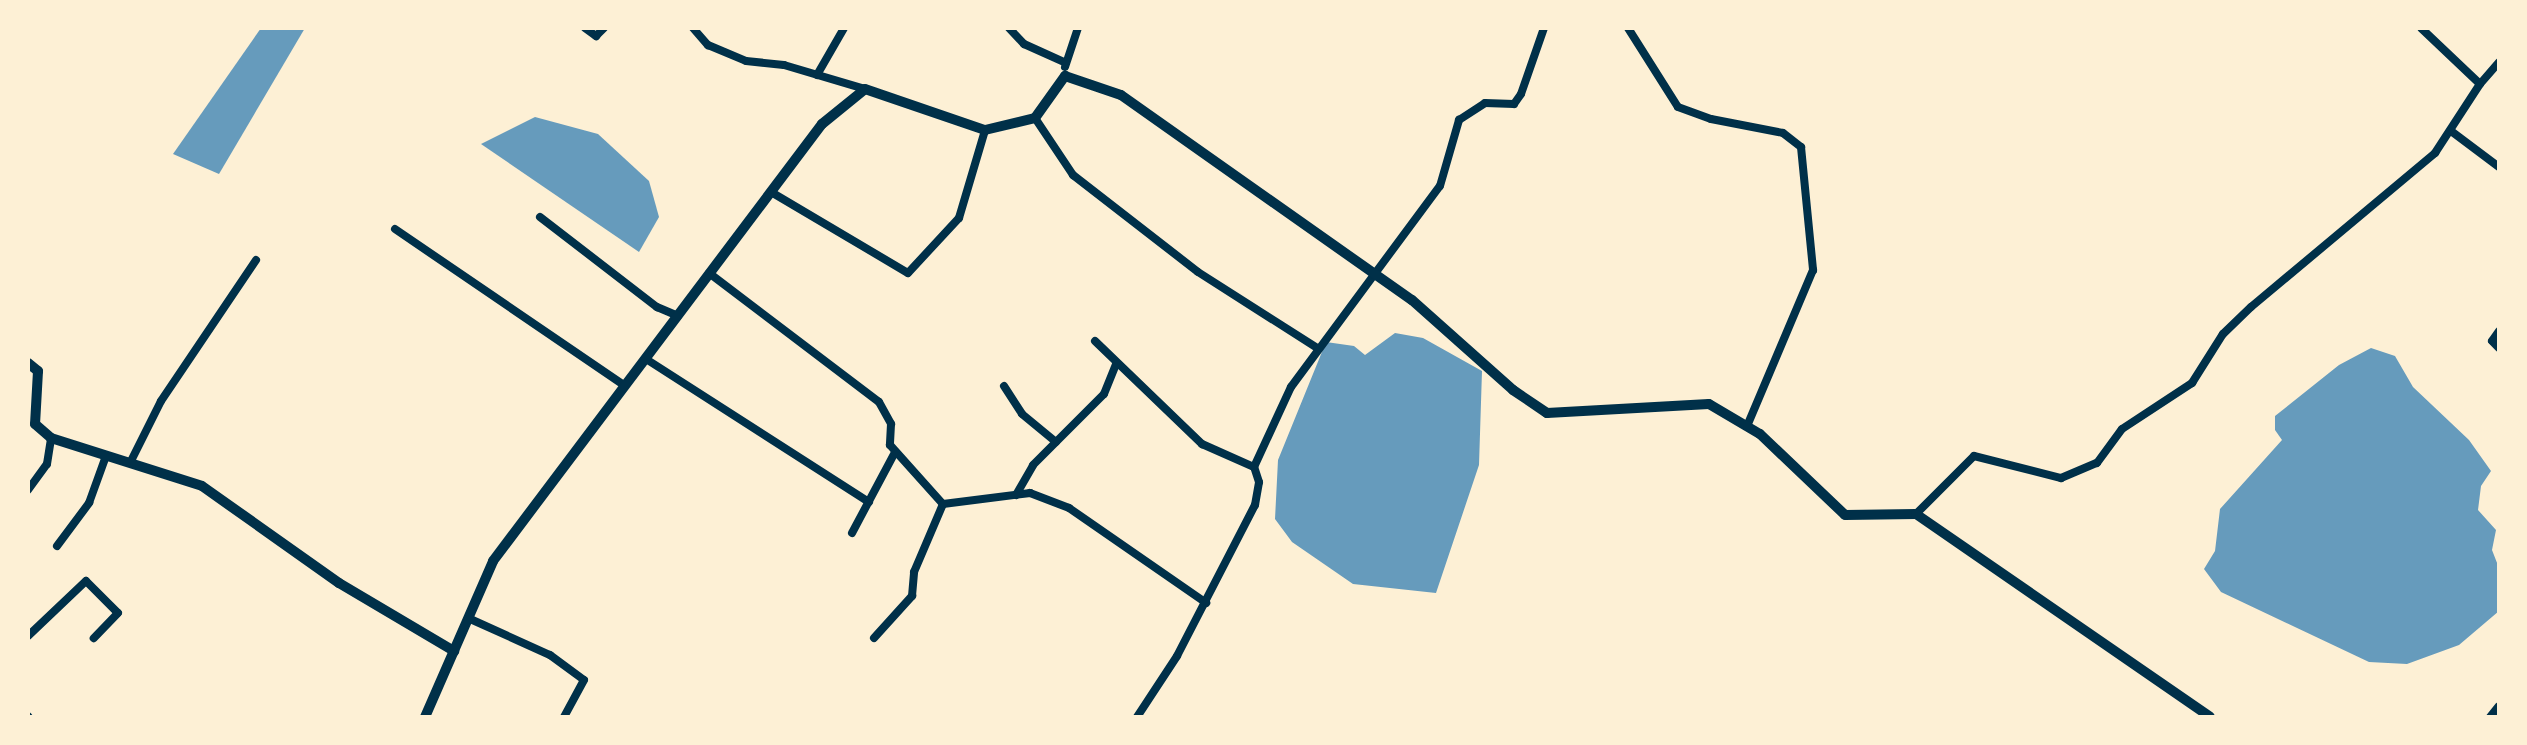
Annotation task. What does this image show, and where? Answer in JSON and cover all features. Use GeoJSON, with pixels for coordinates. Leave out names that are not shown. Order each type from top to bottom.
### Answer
{"type":"FeatureCollection","features":[{"type":"Feature","properties":{"kind":"street"},"geometry":{"type":"LineString","coordinates":[[585,28],[596,36],[604,28]]}},
{"type":"Feature","properties":{"kind":"street"},"geometry":{"type":"LineString","coordinates":[[693,28],[708,45],[746,61],[817,75],[985,130],[1035,118],[1065,76],[1066,63],[1078,28]]}},
{"type":"Feature","properties":{"kind":"street"},"geometry":{"type":"LineString","coordinates":[[817,75],[844,28]]}},
{"type":"Feature","properties":{"kind":"street"},"geometry":{"type":"LineString","coordinates":[[1009,28],[1024,44],[1066,63]]}},
{"type":"Feature","properties":{"kind":"street"},"geometry":{"type":"LineString","coordinates":[[1137,717],[1206,603],[1255,505],[1259,482],[1254,467],[1291,387],[1440,186],[1459,120],[1485,103],[1514,104],[1544,28]]}},
{"type":"Feature","properties":{"kind":"street"},"geometry":{"type":"LineString","coordinates":[[1628,28],[1678,107],[1711,119],[1783,133],[1801,147],[1813,270],[1747,426]]}},
{"type":"Feature","properties":{"kind":"street"},"geometry":{"type":"LineString","coordinates":[[2421,28],[2480,84]]}},
{"type":"Feature","properties":{"kind":"street"},"geometry":{"type":"LineString","coordinates":[[1916,514],[1974,456],[2061,478],[2097,463],[2122,429],[2192,383],[2223,334],[2251,307],[2435,153],[2480,84],[2499,62]]}},
{"type":"Feature","properties":{"kind":"street"},"geometry":{"type":"LineString","coordinates":[[1065,76],[1121,95],[1412,300],[1513,390],[1547,413],[1709,404],[1747,426],[1845,515],[1916,514],[2210,717]]}},
{"type":"Feature","properties":{"kind":"street"},"geometry":{"type":"LineString","coordinates":[[425,717],[493,561],[822,124],[865,89]]}},
{"type":"Feature","properties":{"kind":"street"},"geometry":{"type":"LineString","coordinates":[[1035,118],[1073,175],[1198,272],[1319,349]]}},
{"type":"Feature","properties":{"kind":"street"},"geometry":{"type":"LineString","coordinates":[[771,192],[908,273],[959,218],[985,130]]}},
{"type":"Feature","properties":{"kind":"street"},"geometry":{"type":"LineString","coordinates":[[2451,131],[2499,167]]}},
{"type":"Feature","properties":{"kind":"street"},"geometry":{"type":"LineString","coordinates":[[540,217],[657,307],[678,316]]}},
{"type":"Feature","properties":{"kind":"street"},"geometry":{"type":"LineString","coordinates":[[395,229],[625,386]]}},
{"type":"Feature","properties":{"kind":"street"},"geometry":{"type":"LineString","coordinates":[[130,463],[161,401],[256,260]]}},
{"type":"Feature","properties":{"kind":"street"},"geometry":{"type":"LineString","coordinates":[[709,273],[879,402],[891,424],[895,452],[943,504]]}},
{"type":"Feature","properties":{"kind":"street"},"geometry":{"type":"LineString","coordinates":[[2499,331],[2492,341],[2499,348]]}},
{"type":"Feature","properties":{"kind":"street"},"geometry":{"type":"LineString","coordinates":[[1095,341],[1202,444],[1254,467]]}},
{"type":"Feature","properties":{"kind":"street"},"geometry":{"type":"LineString","coordinates":[[646,359],[869,502]]}},
{"type":"Feature","properties":{"kind":"street"},"geometry":{"type":"LineString","coordinates":[[28,363],[38,371],[35,424],[51,438],[202,486],[339,583],[454,651]]}},
{"type":"Feature","properties":{"kind":"street"},"geometry":{"type":"LineString","coordinates":[[1016,495],[1033,465],[1104,394],[1116,364]]}},
{"type":"Feature","properties":{"kind":"street"},"geometry":{"type":"LineString","coordinates":[[1004,386],[1022,414],[1056,442]]}},
{"type":"Feature","properties":{"kind":"street"},"geometry":{"type":"LineString","coordinates":[[28,490],[47,464],[51,438]]}},
{"type":"Feature","properties":{"kind":"street"},"geometry":{"type":"LineString","coordinates":[[852,533],[895,452]]}},
{"type":"Feature","properties":{"kind":"street"},"geometry":{"type":"LineString","coordinates":[[57,546],[89,503],[106,456]]}},
{"type":"Feature","properties":{"kind":"street"},"geometry":{"type":"LineString","coordinates":[[943,504],[1030,493],[1069,508],[1206,603]]}},
{"type":"Feature","properties":{"kind":"street"},"geometry":{"type":"LineString","coordinates":[[874,638],[912,596],[914,572],[943,504]]}},
{"type":"Feature","properties":{"kind":"street"},"geometry":{"type":"LineString","coordinates":[[28,636],[86,581],[118,613],[94,638]]}},
{"type":"Feature","properties":{"kind":"street"},"geometry":{"type":"LineString","coordinates":[[468,618],[550,655],[584,680],[564,717]]}},
{"type":"Feature","properties":{"kind":"street"},"geometry":{"type":"LineString","coordinates":[[2490,717],[2499,706]]}},
{"type":"Feature","properties":{"kind":"water"},"geometry":{"type":"Polygon","coordinates":[[[261,28],[305,28],[219,174],[173,154],[261,28]]]}},
{"type":"Feature","properties":{"kind":"water"},"geometry":{"type":"Polygon","coordinates":[[[535,117],[598,134],[649,181],[659,217],[639,252],[481,144],[535,117]]]}},
{"type":"Feature","properties":{"kind":"water"},"geometry":{"type":"Polygon","coordinates":[[[1395,333],[1423,338],[1482,371],[1479,465],[1436,593],[1353,584],[1292,542],[1275,519],[1278,460],[1326,342],[1354,346],[1365,355],[1395,333]]]}},
{"type":"Feature","properties":{"kind":"water"},"geometry":{"type":"Polygon","coordinates":[[[2371,348],[2395,356],[2413,387],[2469,440],[2491,471],[2481,486],[2478,510],[2496,530],[2492,550],[2499,568],[2499,611],[2459,645],[2407,664],[2369,662],[2221,592],[2204,569],[2215,551],[2220,509],[2282,440],[2275,430],[2275,416],[2339,365],[2371,348]]]}}]}
